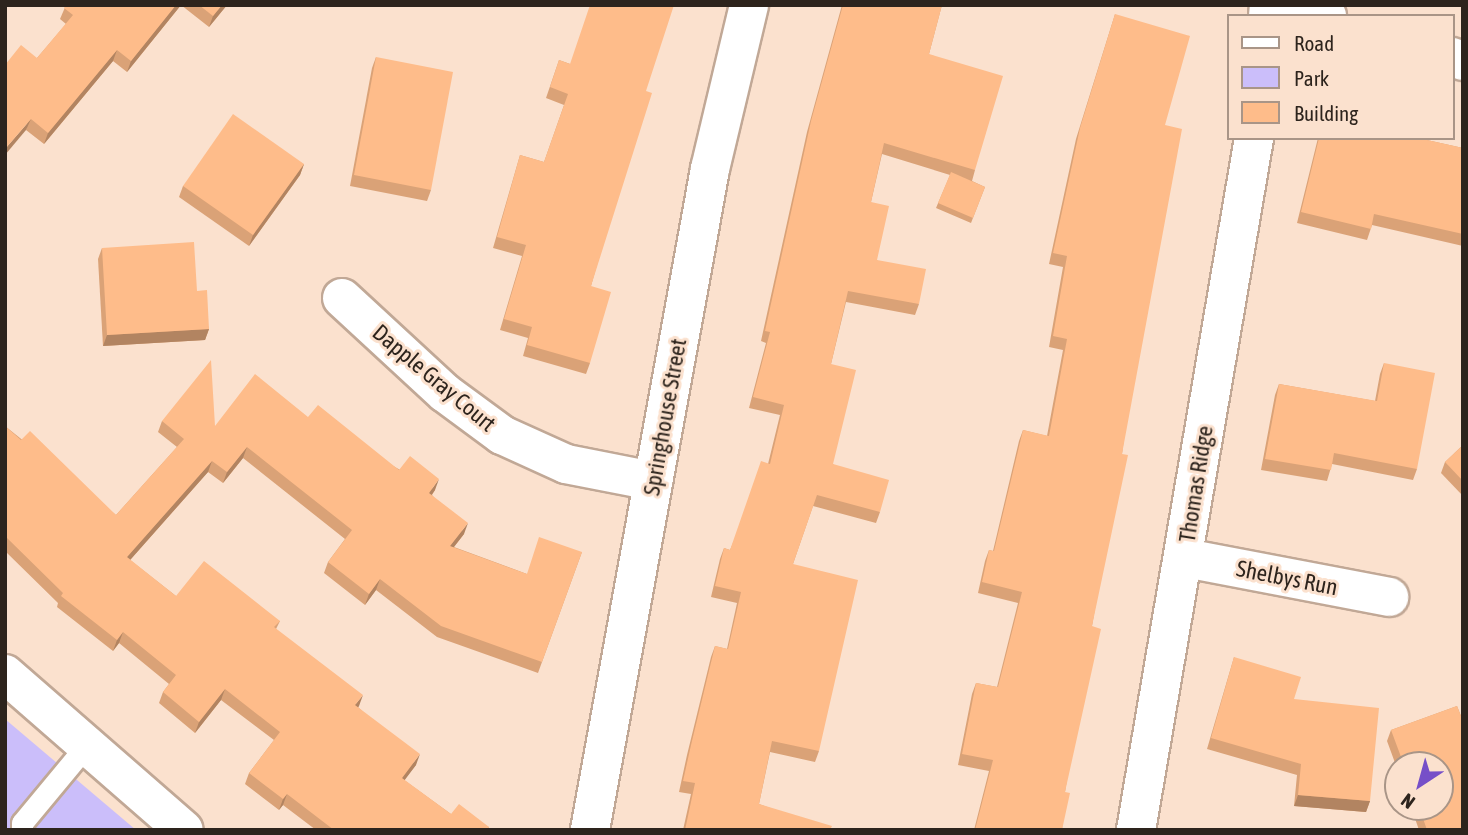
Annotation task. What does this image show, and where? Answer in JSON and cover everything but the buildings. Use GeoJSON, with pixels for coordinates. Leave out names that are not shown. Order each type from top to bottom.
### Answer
{"type":"FeatureCollection","features":[{"type":"Feature","properties":{"kind":"street"},"geometry":{"type":"LineString","coordinates":[[1295,5],[1321,14]]}},
{"type":"Feature","properties":{"kind":"street","name":"Springhouse Street"},"geometry":{"type":"LineString","coordinates":[[590,830],[710,169],[749,6]]}},
{"type":"Feature","properties":{"kind":"street","name":"Thomas Ridge"},"geometry":{"type":"LineString","coordinates":[[1136,830],[1185,558],[1254,140]]}},
{"type":"Feature","properties":{"kind":"street","name":"Dapple Gray Court"},"geometry":{"type":"LineString","coordinates":[[342,299],[444,393],[502,435],[566,464],[653,481]]}},
{"type":"Feature","properties":{"kind":"street","name":"Shelbys Run"},"geometry":{"type":"LineString","coordinates":[[1185,558],[1389,597]]}},
{"type":"Feature","properties":{"kind":"street"},"geometry":{"type":"LineString","coordinates":[[5,674],[85,747],[184,830]]}},
{"type":"Feature","properties":{"kind":"lane"},"geometry":{"type":"LineString","coordinates":[[22,830],[85,747]]}},
{"type":"Feature","properties":{"kind":"green space"},"geometry":{"type":"Polygon","coordinates":[[[5,719],[136,830],[5,830],[5,719]]]}}]}
